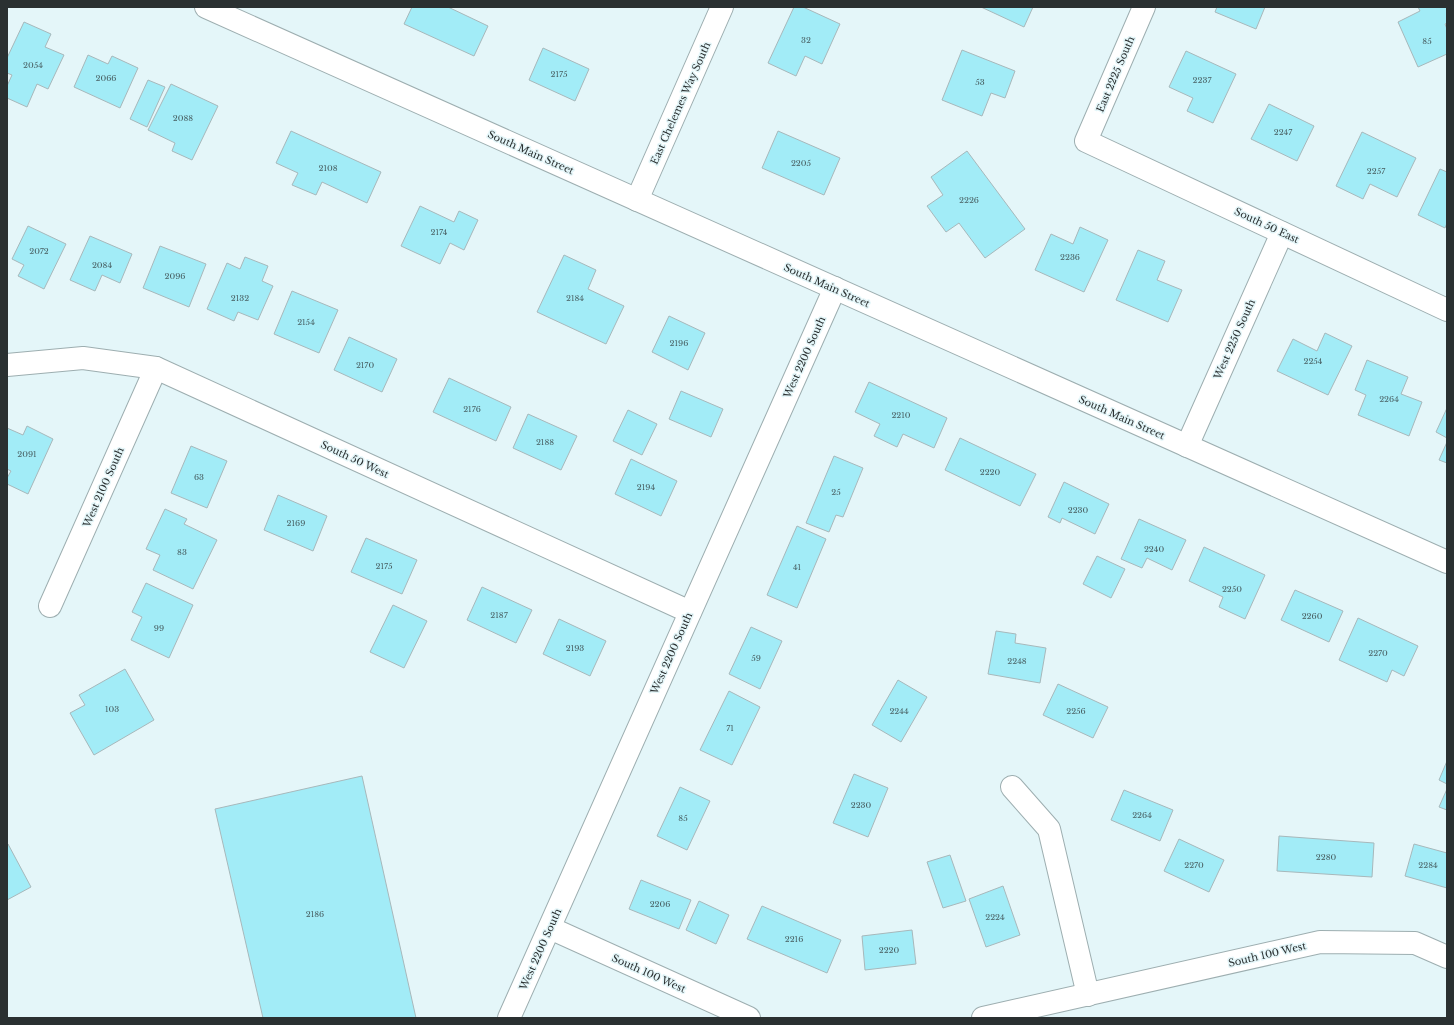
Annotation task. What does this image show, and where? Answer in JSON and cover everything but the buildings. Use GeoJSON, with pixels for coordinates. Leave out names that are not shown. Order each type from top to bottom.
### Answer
{"type":"FeatureCollection","features":[{"type":"Feature","properties":{"kind":"street","name":"South Main Street"},"geometry":{"type":"LineString","coordinates":[[206,7],[1447,562]]}},
{"type":"Feature","properties":{"kind":"street","name":"East Chelemes Way South"},"geometry":{"type":"LineString","coordinates":[[637,200],[722,7]]}},
{"type":"Feature","properties":{"kind":"street","name":"East 2225 South"},"geometry":{"type":"LineString","coordinates":[[1086,141],[1144,7]]}},
{"type":"Feature","properties":{"kind":"street","name":"South 50 East"},"geometry":{"type":"LineString","coordinates":[[1086,141],[1447,310]]}},
{"type":"Feature","properties":{"kind":"street","name":"West 2250 South"},"geometry":{"type":"LineString","coordinates":[[1187,446],[1282,233]]}},
{"type":"Feature","properties":{"kind":"street","name":"West 2200 South"},"geometry":{"type":"LineString","coordinates":[[509,1018],[835,288]]}},
{"type":"Feature","properties":{"kind":"street","name":"South 50 West"},"geometry":{"type":"LineString","coordinates":[[7,365],[83,358],[156,368],[690,612]]}},
{"type":"Feature","properties":{"kind":"street","name":"West 2100 South"},"geometry":{"type":"LineString","coordinates":[[50,606],[156,368]]}},
{"type":"Feature","properties":{"kind":"street"},"geometry":{"type":"LineString","coordinates":[[1012,788],[1049,830],[1088,994]]}},
{"type":"Feature","properties":{"kind":"street","name":"South 100 West"},"geometry":{"type":"LineString","coordinates":[[550,928],[749,1018]]}},
{"type":"Feature","properties":{"kind":"street","name":"South 100 West"},"geometry":{"type":"LineString","coordinates":[[983,1018],[1320,942],[1415,943],[1447,957]]}}]}
